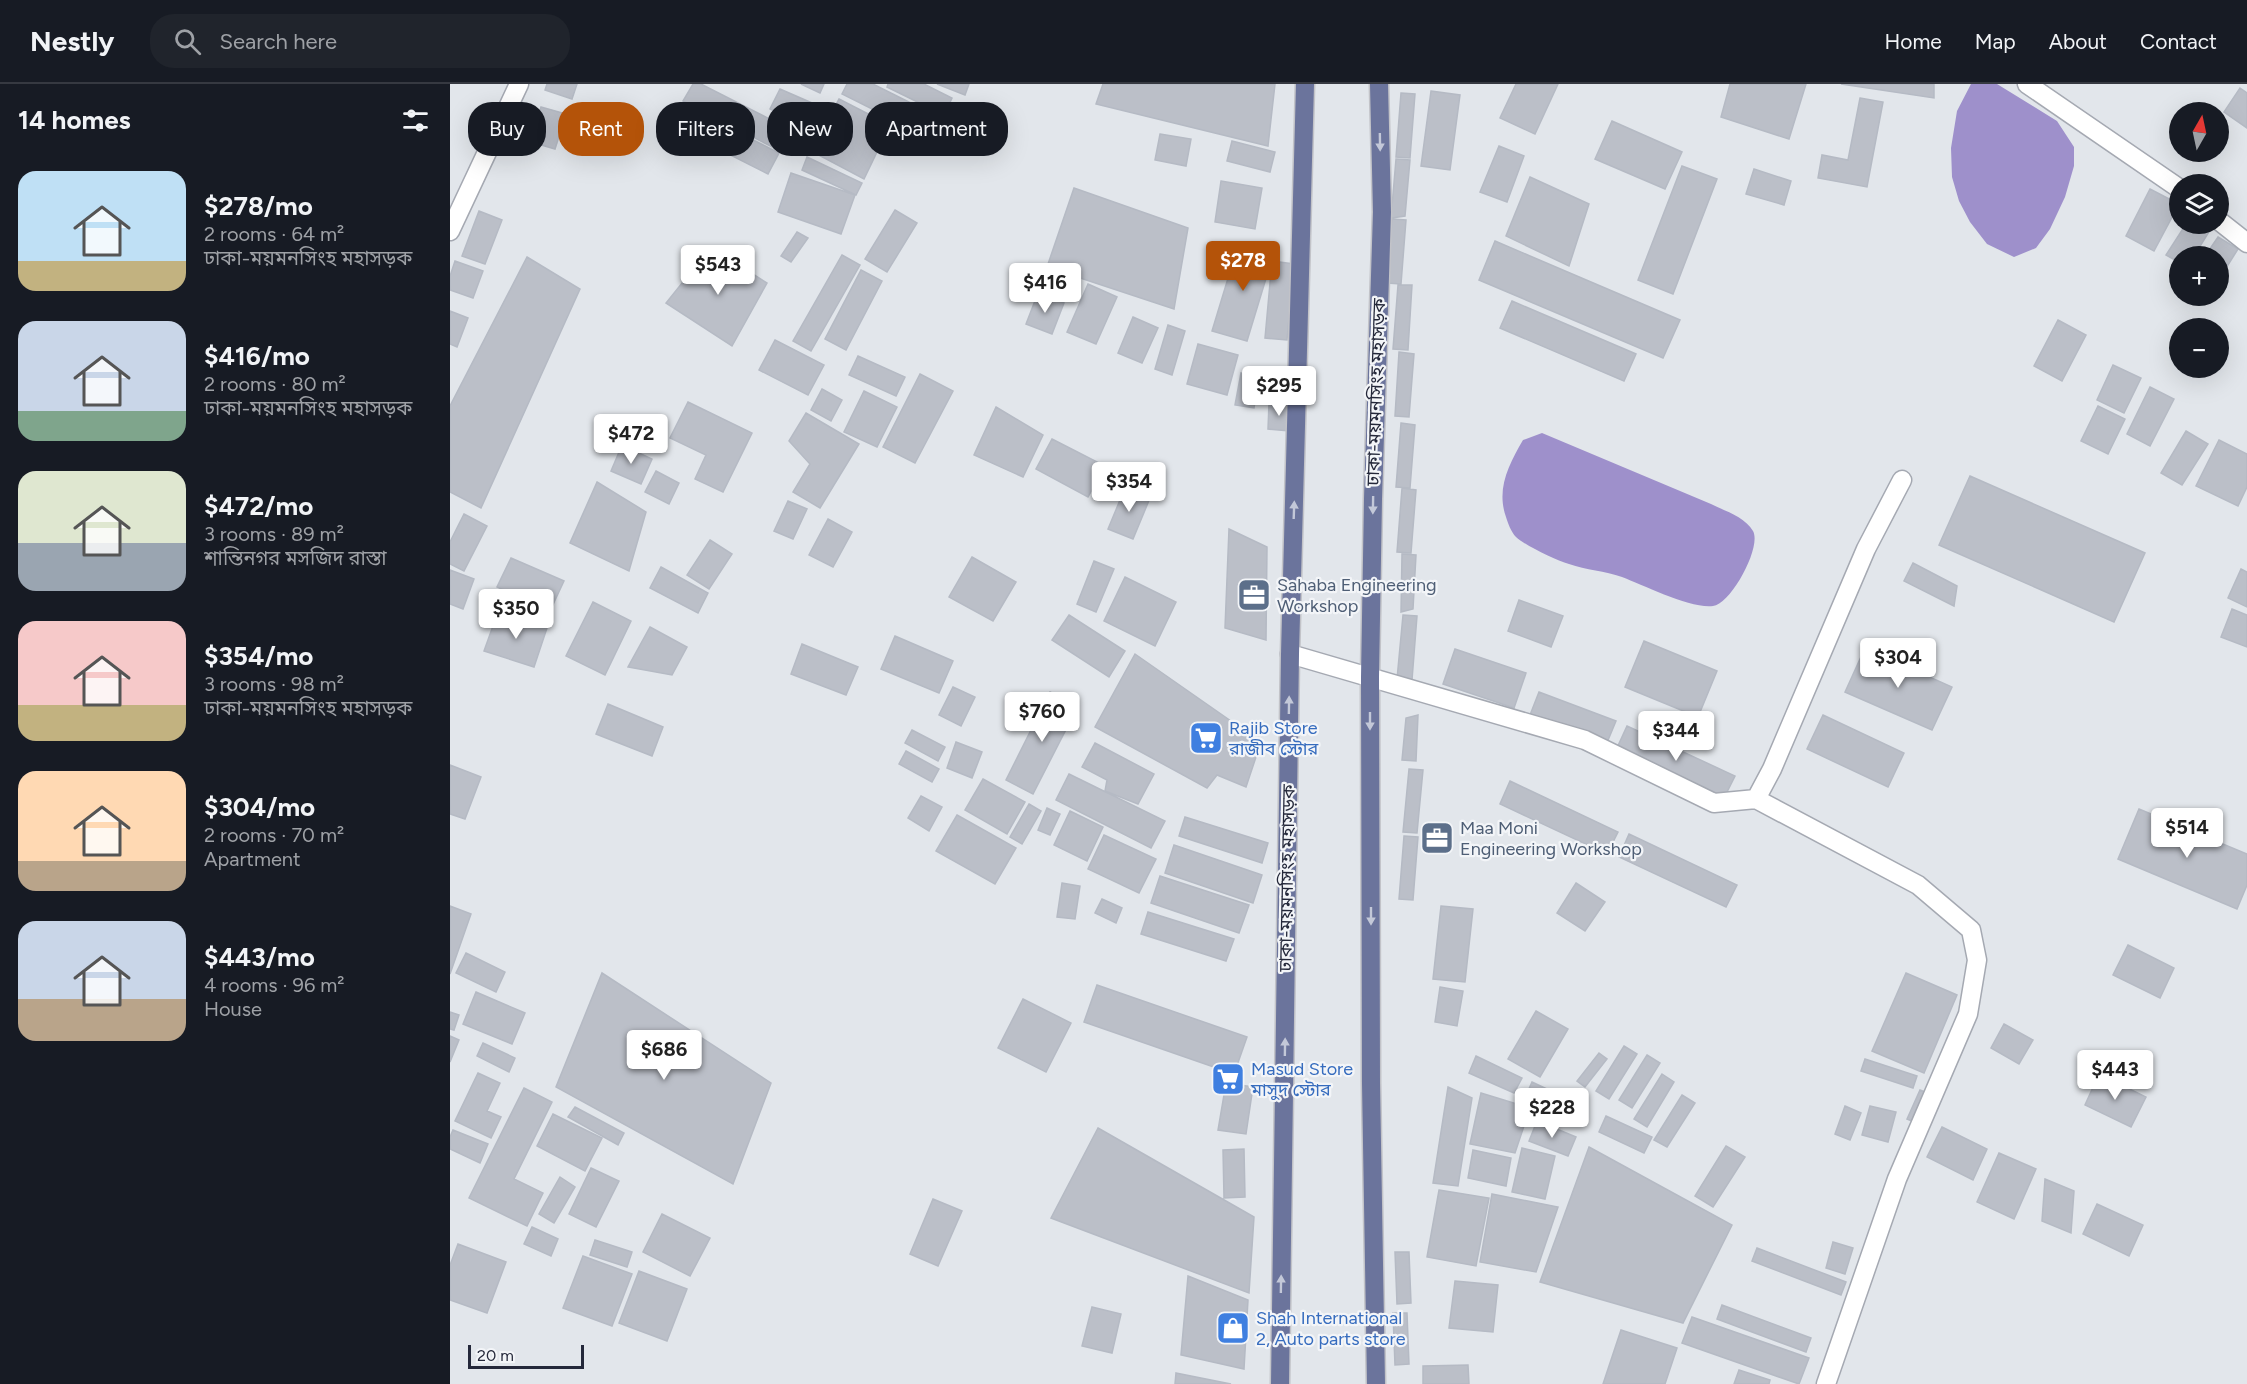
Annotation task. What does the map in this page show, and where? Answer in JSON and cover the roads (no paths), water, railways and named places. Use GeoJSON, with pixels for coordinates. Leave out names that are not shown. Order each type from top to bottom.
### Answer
{"type":"FeatureCollection","features":[{"type":"Feature","properties":{"kind":"main road","name":"ঢাকা-ময়মনসিংহ মহাসড়ক"},"geometry":{"type":"LineString","coordinates":[[1280,1384],[1290,654],[1305,84]]}},
{"type":"Feature","properties":{"kind":"main road","name":"ঢাকা-ময়মনসিংহ মহাসড়ক"},"geometry":{"type":"LineString","coordinates":[[1376,1384],[1371,1083],[1370,677],[1382,212],[1379,84]]}},
{"type":"Feature","properties":{"kind":"street"},"geometry":{"type":"LineString","coordinates":[[450,231],[519,84]]}},
{"type":"Feature","properties":{"kind":"street"},"geometry":{"type":"LineString","coordinates":[[2027,84],[2169,181]]}},
{"type":"Feature","properties":{"kind":"street"},"geometry":{"type":"LineString","coordinates":[[2229,229],[2247,243]]}},
{"type":"Feature","properties":{"kind":"street"},"geometry":{"type":"LineString","coordinates":[[1756,799],[1772,770],[1866,549],[1902,480]]}},
{"type":"Feature","properties":{"kind":"street"},"geometry":{"type":"LineString","coordinates":[[1290,654],[1585,740],[1714,803],[1756,799],[1918,885],[1971,930],[1977,960],[1968,1014],[1897,1179],[1826,1384]]}},
{"type":"Feature","properties":{"kind":"place","name":"Sahaba Engineering Workshop"},"geometry":{"type":"Point","coordinates":[1254,595]}},
{"type":"Feature","properties":{"kind":"place","name":"Rajib Store রাজীব স্টোর"},"geometry":{"type":"Point","coordinates":[1206,738]}},
{"type":"Feature","properties":{"kind":"place","name":"Maa Moni Engineering Workshop"},"geometry":{"type":"Point","coordinates":[1437,838]}},
{"type":"Feature","properties":{"kind":"place","name":"Masud Store মাসুদ স্টোর"},"geometry":{"type":"Point","coordinates":[1228,1079]}},
{"type":"Feature","properties":{"kind":"place","name":"Shah International 2, Auto parts store"},"geometry":{"type":"Point","coordinates":[1233,1328]}}]}
